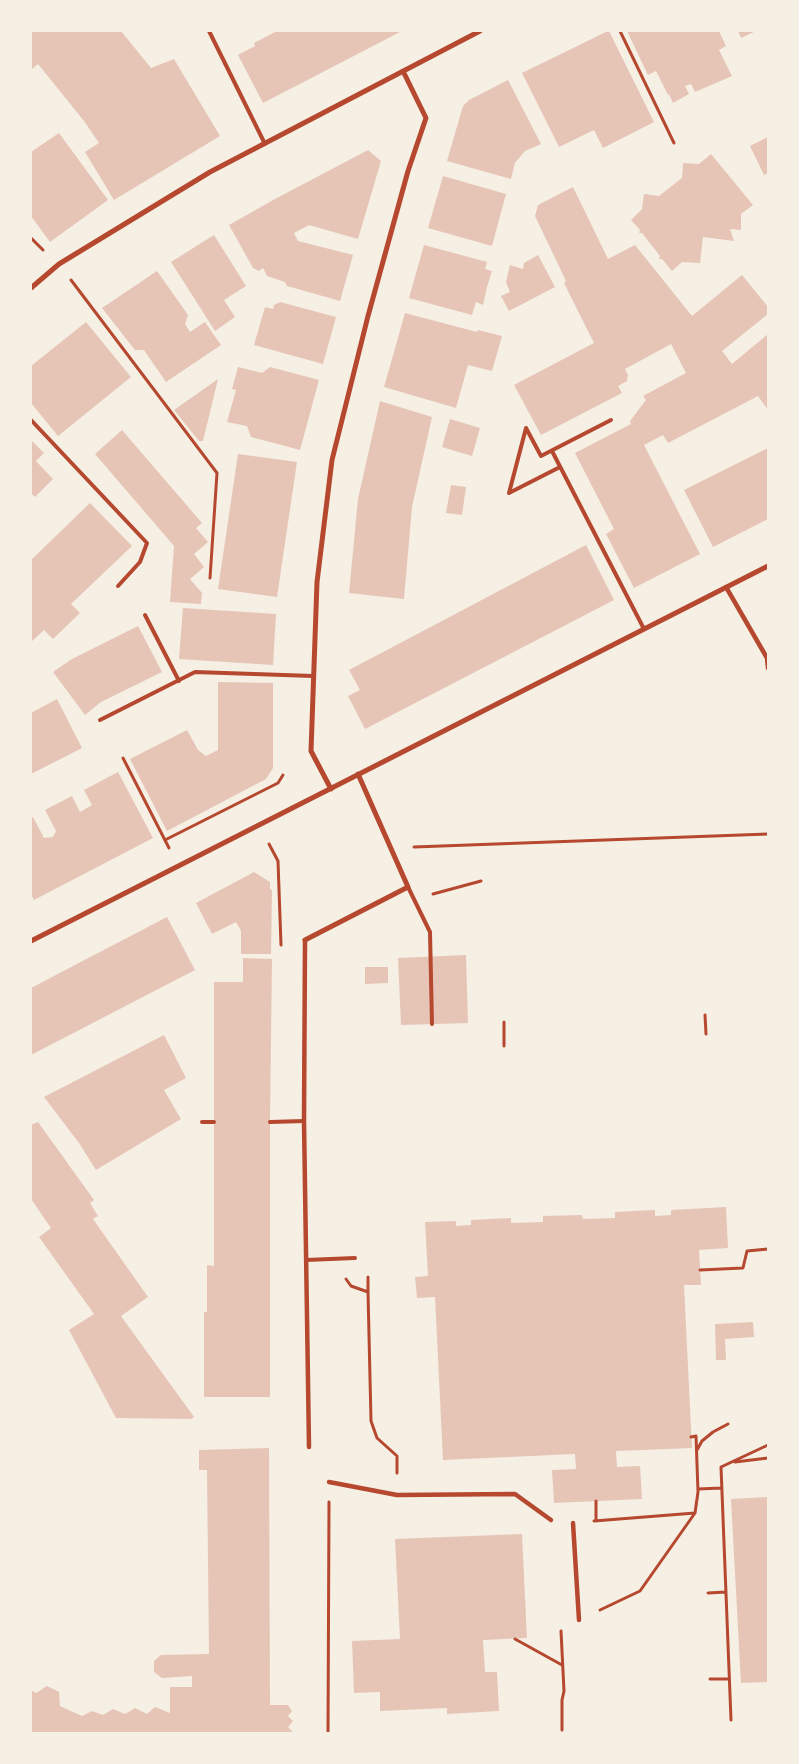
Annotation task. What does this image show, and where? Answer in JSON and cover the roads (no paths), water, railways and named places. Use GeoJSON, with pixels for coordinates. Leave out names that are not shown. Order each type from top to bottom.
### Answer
{"type":"FeatureCollection","features":[{"type":"Feature","properties":{"kind":"street"},"geometry":{"type":"LineString","coordinates":[[31,288],[59,264],[210,172],[480,31]]}},
{"type":"Feature","properties":{"kind":"street"},"geometry":{"type":"LineString","coordinates":[[331,789],[311,751],[317,582],[332,460],[368,316],[408,171],[426,118],[403,71]]}},
{"type":"Feature","properties":{"kind":"street"},"geometry":{"type":"LineString","coordinates":[[31,941],[768,566]]}},
{"type":"Feature","properties":{"kind":"street"},"geometry":{"type":"LineString","coordinates":[[726,587],[767,658],[768,668]]}},
{"type":"Feature","properties":{"kind":"street"},"geometry":{"type":"LineString","coordinates":[[309,1447],[304,1121],[305,940],[408,887],[358,774]]}},
{"type":"Feature","properties":{"kind":"street"},"geometry":{"type":"LineString","coordinates":[[329,1482],[397,1495],[515,1494],[551,1520]]}},
{"type":"Feature","properties":{"kind":"street"},"geometry":{"type":"LineString","coordinates":[[573,1523],[579,1620]]}},
{"type":"Feature","properties":{"kind":"lane"},"geometry":{"type":"LineString","coordinates":[[208,31],[266,144]]}},
{"type":"Feature","properties":{"kind":"lane"},"geometry":{"type":"LineString","coordinates":[[31,420],[147,543],[140,562],[118,586]]}},
{"type":"Feature","properties":{"kind":"lane"},"geometry":{"type":"LineString","coordinates":[[560,467],[509,493],[526,428],[541,456],[611,420]]}},
{"type":"Feature","properties":{"kind":"lane"},"geometry":{"type":"LineString","coordinates":[[552,451],[644,629]]}},
{"type":"Feature","properties":{"kind":"lane"},"geometry":{"type":"LineString","coordinates":[[145,615],[179,681]]}},
{"type":"Feature","properties":{"kind":"lane"},"geometry":{"type":"LineString","coordinates":[[100,720],[195,672],[313,676]]}},
{"type":"Feature","properties":{"kind":"lane"},"geometry":{"type":"LineString","coordinates":[[408,887],[430,932],[432,1024]]}},
{"type":"Feature","properties":{"kind":"lane"},"geometry":{"type":"LineString","coordinates":[[270,1122],[304,1121]]}},
{"type":"Feature","properties":{"kind":"lane"},"geometry":{"type":"LineString","coordinates":[[202,1122],[214,1122]]}},
{"type":"Feature","properties":{"kind":"lane"},"geometry":{"type":"LineString","coordinates":[[306,1260],[355,1258]]}}]}
